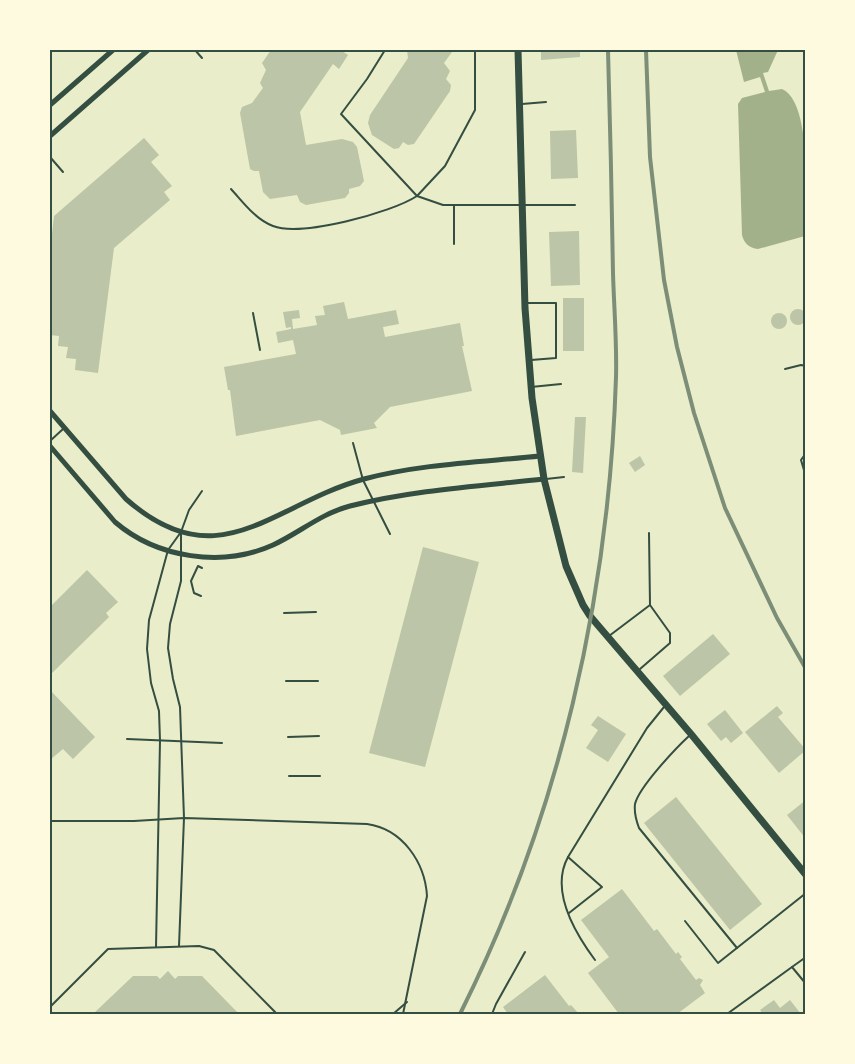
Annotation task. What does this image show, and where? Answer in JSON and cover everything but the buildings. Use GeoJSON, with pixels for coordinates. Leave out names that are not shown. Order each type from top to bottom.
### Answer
{"type":"FeatureCollection","features":[{"type":"Feature","properties":{"kind":"street"},"geometry":{"type":"LineString","coordinates":[[50,105],[113,50]]}},
{"type":"Feature","properties":{"kind":"street"},"geometry":{"type":"LineString","coordinates":[[50,136],[148,50]]}},
{"type":"Feature","properties":{"kind":"street"},"geometry":{"type":"LineString","coordinates":[[518,50],[525,303],[530,387],[544,479],[566,567],[586,610],[806,875]]}},
{"type":"Feature","properties":{"kind":"street"},"geometry":{"type":"LineString","coordinates":[[50,411],[126,499],[140,511],[164,526],[181,532],[224,536],[250,529],[328,491],[363,480],[413,470],[540,456]]}},
{"type":"Feature","properties":{"kind":"street"},"geometry":{"type":"LineString","coordinates":[[50,446],[124,530],[151,545],[204,558],[254,552],[288,537],[318,519],[346,507],[374,500],[544,479]]}},
{"type":"Feature","properties":{"kind":"lane"},"geometry":{"type":"LineString","coordinates":[[195,50],[202,57]]}},
{"type":"Feature","properties":{"kind":"lane"},"geometry":{"type":"LineString","coordinates":[[385,50],[367,79],[340,114],[417,196],[435,204],[575,205]]}},
{"type":"Feature","properties":{"kind":"lane"},"geometry":{"type":"LineString","coordinates":[[231,189],[263,221],[279,228],[294,230],[313,228],[405,204],[417,196],[445,166],[475,110],[475,50]]}},
{"type":"Feature","properties":{"kind":"lane"},"geometry":{"type":"LineString","coordinates":[[519,104],[546,102]]}},
{"type":"Feature","properties":{"kind":"lane"},"geometry":{"type":"LineString","coordinates":[[50,157],[63,172]]}},
{"type":"Feature","properties":{"kind":"lane"},"geometry":{"type":"LineString","coordinates":[[454,205],[454,244]]}},
{"type":"Feature","properties":{"kind":"lane"},"geometry":{"type":"LineString","coordinates":[[525,303],[556,303],[556,358],[529,360]]}},
{"type":"Feature","properties":{"kind":"lane"},"geometry":{"type":"LineString","coordinates":[[253,313],[260,350]]}},
{"type":"Feature","properties":{"kind":"lane"},"geometry":{"type":"LineString","coordinates":[[784,369],[806,366]]}},
{"type":"Feature","properties":{"kind":"lane"},"geometry":{"type":"LineString","coordinates":[[530,387],[561,384]]}},
{"type":"Feature","properties":{"kind":"lane"},"geometry":{"type":"LineString","coordinates":[[50,441],[64,427]]}},
{"type":"Feature","properties":{"kind":"lane"},"geometry":{"type":"LineString","coordinates":[[353,443],[363,480],[390,534]]}},
{"type":"Feature","properties":{"kind":"lane"},"geometry":{"type":"LineString","coordinates":[[806,453],[801,460],[806,477]]}},
{"type":"Feature","properties":{"kind":"lane"},"geometry":{"type":"LineString","coordinates":[[544,479],[564,477]]}},
{"type":"Feature","properties":{"kind":"lane"},"geometry":{"type":"LineString","coordinates":[[156,947],[160,741],[159,711],[151,683],[147,649],[149,620],[168,550],[181,532],[189,510],[202,491]]}},
{"type":"Feature","properties":{"kind":"lane"},"geometry":{"type":"LineString","coordinates":[[179,946],[183,818],[182,742],[180,707],[168,648],[170,624],[181,581],[181,532]]}},
{"type":"Feature","properties":{"kind":"lane"},"geometry":{"type":"LineString","coordinates":[[638,671],[669,643],[671,638],[670,633],[650,605],[649,533]]}},
{"type":"Feature","properties":{"kind":"lane"},"geometry":{"type":"LineString","coordinates":[[608,637],[650,605]]}},
{"type":"Feature","properties":{"kind":"lane"},"geometry":{"type":"LineString","coordinates":[[595,960],[578,937],[564,896],[561,876],[568,857],[647,728],[666,704]]}},
{"type":"Feature","properties":{"kind":"lane"},"geometry":{"type":"LineString","coordinates":[[691,734],[672,752],[639,795],[635,804],[636,819],[639,828],[737,948]]}},
{"type":"Feature","properties":{"kind":"lane"},"geometry":{"type":"LineString","coordinates":[[127,739],[222,743]]}},
{"type":"Feature","properties":{"kind":"lane"},"geometry":{"type":"LineString","coordinates":[[50,821],[134,821],[183,818],[367,824],[396,835],[415,855],[427,888],[423,921],[404,1014]]}},
{"type":"Feature","properties":{"kind":"lane"},"geometry":{"type":"LineString","coordinates":[[568,857],[602,887],[569,913]]}},
{"type":"Feature","properties":{"kind":"lane"},"geometry":{"type":"LineString","coordinates":[[685,921],[718,963],[806,893]]}},
{"type":"Feature","properties":{"kind":"lane"},"geometry":{"type":"LineString","coordinates":[[50,1006],[108,950],[179,946],[206,947],[214,950],[277,1014]]}},
{"type":"Feature","properties":{"kind":"lane"},"geometry":{"type":"LineString","coordinates":[[492,1014],[525,952]]}},
{"type":"Feature","properties":{"kind":"lane"},"geometry":{"type":"LineString","coordinates":[[727,1014],[806,957]]}},
{"type":"Feature","properties":{"kind":"lane"},"geometry":{"type":"LineString","coordinates":[[792,967],[806,984]]}},
{"type":"Feature","properties":{"kind":"lane"},"geometry":{"type":"LineString","coordinates":[[393,1014],[407,1002]]}},
{"type":"Feature","properties":{"kind":"path"},"geometry":{"type":"LineString","coordinates":[[201,596],[194,592],[191,581],[198,566],[202,568]]}},
{"type":"Feature","properties":{"kind":"path"},"geometry":{"type":"LineString","coordinates":[[284,613],[316,612]]}},
{"type":"Feature","properties":{"kind":"path"},"geometry":{"type":"LineString","coordinates":[[286,681],[318,681]]}},
{"type":"Feature","properties":{"kind":"path"},"geometry":{"type":"LineString","coordinates":[[288,736],[319,736]]}},
{"type":"Feature","properties":{"kind":"path"},"geometry":{"type":"LineString","coordinates":[[289,776],[320,776]]}},
{"type":"Feature","properties":{"kind":"shaded area"},"geometry":{"type":"Polygon","coordinates":[[[736,50],[778,50],[768,72],[763,73],[769,91],[782,89],[792,98],[799,113],[806,156],[805,236],[758,249],[747,245],[742,235],[738,104],[742,98],[765,92],[760,77],[744,82],[736,50]]]}},
{"type":"Feature","properties":{"kind":"railway"},"geometry":{"type":"LineString","coordinates":[[460,1014],[495,939],[525,862],[551,784],[590,624],[603,542],[611,460],[616,364],[608,50]]}},
{"type":"Feature","properties":{"kind":"railway"},"geometry":{"type":"LineString","coordinates":[[646,50],[650,157],[664,280],[677,347],[694,413],[725,508],[777,618],[806,669]]}}]}
